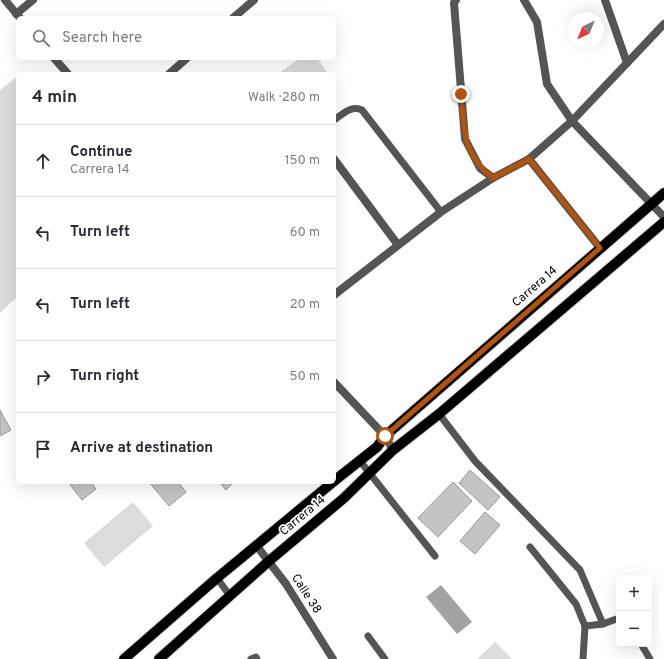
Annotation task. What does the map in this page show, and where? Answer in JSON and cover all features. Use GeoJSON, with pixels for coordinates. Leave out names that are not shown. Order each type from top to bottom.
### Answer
{"type":"FeatureCollection","features":[{"type":"Feature","properties":{"kind":"main road","name":"Carrera 14"},"geometry":{"type":"LineString","coordinates":[[336,480],[377,447],[385,436],[664,193]]}},
{"type":"Feature","properties":{"kind":"main road","name":"Carrera 14"},"geometry":{"type":"LineString","coordinates":[[159,659],[269,561],[344,498],[393,450],[439,414],[664,222]]}},
{"type":"Feature","properties":{"kind":"main road","name":"Carrera 14"},"geometry":{"type":"LineString","coordinates":[[124,659],[217,578],[331,484]]}},
{"type":"Feature","properties":{"kind":"street"},"geometry":{"type":"LineString","coordinates":[[4,0],[18,16],[33,0]]}},
{"type":"Feature","properties":{"kind":"street"},"geometry":{"type":"LineString","coordinates":[[235,16],[254,0]]}},
{"type":"Feature","properties":{"kind":"street"},"geometry":{"type":"LineString","coordinates":[[456,0],[454,3],[465,139],[480,168],[493,178]]}},
{"type":"Feature","properties":{"kind":"street"},"geometry":{"type":"LineString","coordinates":[[524,0],[536,22],[547,84],[572,121],[664,217]]}},
{"type":"Feature","properties":{"kind":"street"},"geometry":{"type":"LineString","coordinates":[[605,0],[627,62]]}},
{"type":"Feature","properties":{"kind":"street"},"geometry":{"type":"LineString","coordinates":[[336,293],[441,212],[493,178],[529,159],[572,121],[664,24]]}},
{"type":"Feature","properties":{"kind":"street"},"geometry":{"type":"LineString","coordinates":[[56,60],[66,72]]}},
{"type":"Feature","properties":{"kind":"street"},"geometry":{"type":"LineString","coordinates":[[171,72],[185,60]]}},
{"type":"Feature","properties":{"kind":"street"},"geometry":{"type":"LineString","coordinates":[[529,159],[600,248]]}},
{"type":"Feature","properties":{"kind":"street"},"geometry":{"type":"LineString","coordinates":[[336,162],[398,245]]}},
{"type":"Feature","properties":{"kind":"street"},"geometry":{"type":"LineString","coordinates":[[336,384],[385,436],[393,450]]}},
{"type":"Feature","properties":{"kind":"street","name":"Calle 38"},"geometry":{"type":"LineString","coordinates":[[256,545],[286,584],[333,659]]}},
{"type":"Feature","properties":{"kind":"lane"},"geometry":{"type":"LineString","coordinates":[[336,119],[351,108],[362,110],[441,212]]}},
{"type":"Feature","properties":{"kind":"lane"},"geometry":{"type":"LineString","coordinates":[[439,414],[475,461],[580,570],[603,624]]}},
{"type":"Feature","properties":{"kind":"lane"},"geometry":{"type":"LineString","coordinates":[[360,461],[435,556]]}},
{"type":"Feature","properties":{"kind":"lane"},"geometry":{"type":"LineString","coordinates":[[530,547],[576,604],[585,626],[583,659]]}},
{"type":"Feature","properties":{"kind":"lane"},"geometry":{"type":"LineString","coordinates":[[217,578],[230,596]]}},
{"type":"Feature","properties":{"kind":"lane"},"geometry":{"type":"LineString","coordinates":[[585,626],[603,624],[616,619]]}},
{"type":"Feature","properties":{"kind":"lane"},"geometry":{"type":"LineString","coordinates":[[368,636],[385,659]]}},
{"type":"Feature","properties":{"kind":"lane"},"geometry":{"type":"LineString","coordinates":[[643,647],[650,659]]}},
{"type":"Feature","properties":{"kind":"lane"},"geometry":{"type":"LineString","coordinates":[[251,659],[256,657],[257,659]]}},
{"type":"Feature","properties":{"kind":"shaded area"},"geometry":{"type":"Polygon","coordinates":[[[297,60],[318,60],[327,72],[281,72],[297,60]]]}},
{"type":"Feature","properties":{"kind":"shaded area"},"geometry":{"type":"Polygon","coordinates":[[[16,78],[16,298],[0,313],[0,90],[16,78]]]}},
{"type":"Feature","properties":{"kind":"shaded area"},"geometry":{"type":"Polygon","coordinates":[[[133,502],[153,526],[104,567],[84,543],[133,502]]]}},
{"type":"Feature","properties":{"kind":"shaded area"},"geometry":{"type":"Polygon","coordinates":[[[441,585],[472,622],[457,634],[426,597],[441,585]]]}},
{"type":"Feature","properties":{"kind":"shaded area"},"geometry":{"type":"Polygon","coordinates":[[[495,642],[512,659],[477,659],[495,642]]]}},
{"type":"Feature","properties":{"kind":"building"},"geometry":{"type":"Polygon","coordinates":[[[0,410],[11,430],[0,436],[0,410]]]}},
{"type":"Feature","properties":{"kind":"building"},"geometry":{"type":"Polygon","coordinates":[[[470,470],[500,497],[488,510],[459,483],[470,470]]]}},
{"type":"Feature","properties":{"kind":"building"},"geometry":{"type":"Polygon","coordinates":[[[453,482],[472,501],[438,537],[418,518],[453,482]]]}},
{"type":"Feature","properties":{"kind":"building"},"geometry":{"type":"Polygon","coordinates":[[[70,484],[92,484],[96,489],[82,500],[70,484]]]}},
{"type":"Feature","properties":{"kind":"building"},"geometry":{"type":"Polygon","coordinates":[[[151,484],[180,484],[186,492],[169,506],[151,484]]]}},
{"type":"Feature","properties":{"kind":"building"},"geometry":{"type":"Polygon","coordinates":[[[221,484],[232,484],[226,490],[221,484]]]}},
{"type":"Feature","properties":{"kind":"building"},"geometry":{"type":"Polygon","coordinates":[[[485,512],[500,525],[475,554],[460,541],[485,512]]]}},
{"type":"Feature","properties":{"kind":"route"},"geometry":{"type":"LineString","coordinates":[[385,436],[600,248],[529,159],[493,178],[480,168],[465,139],[461,94]]}}]}
